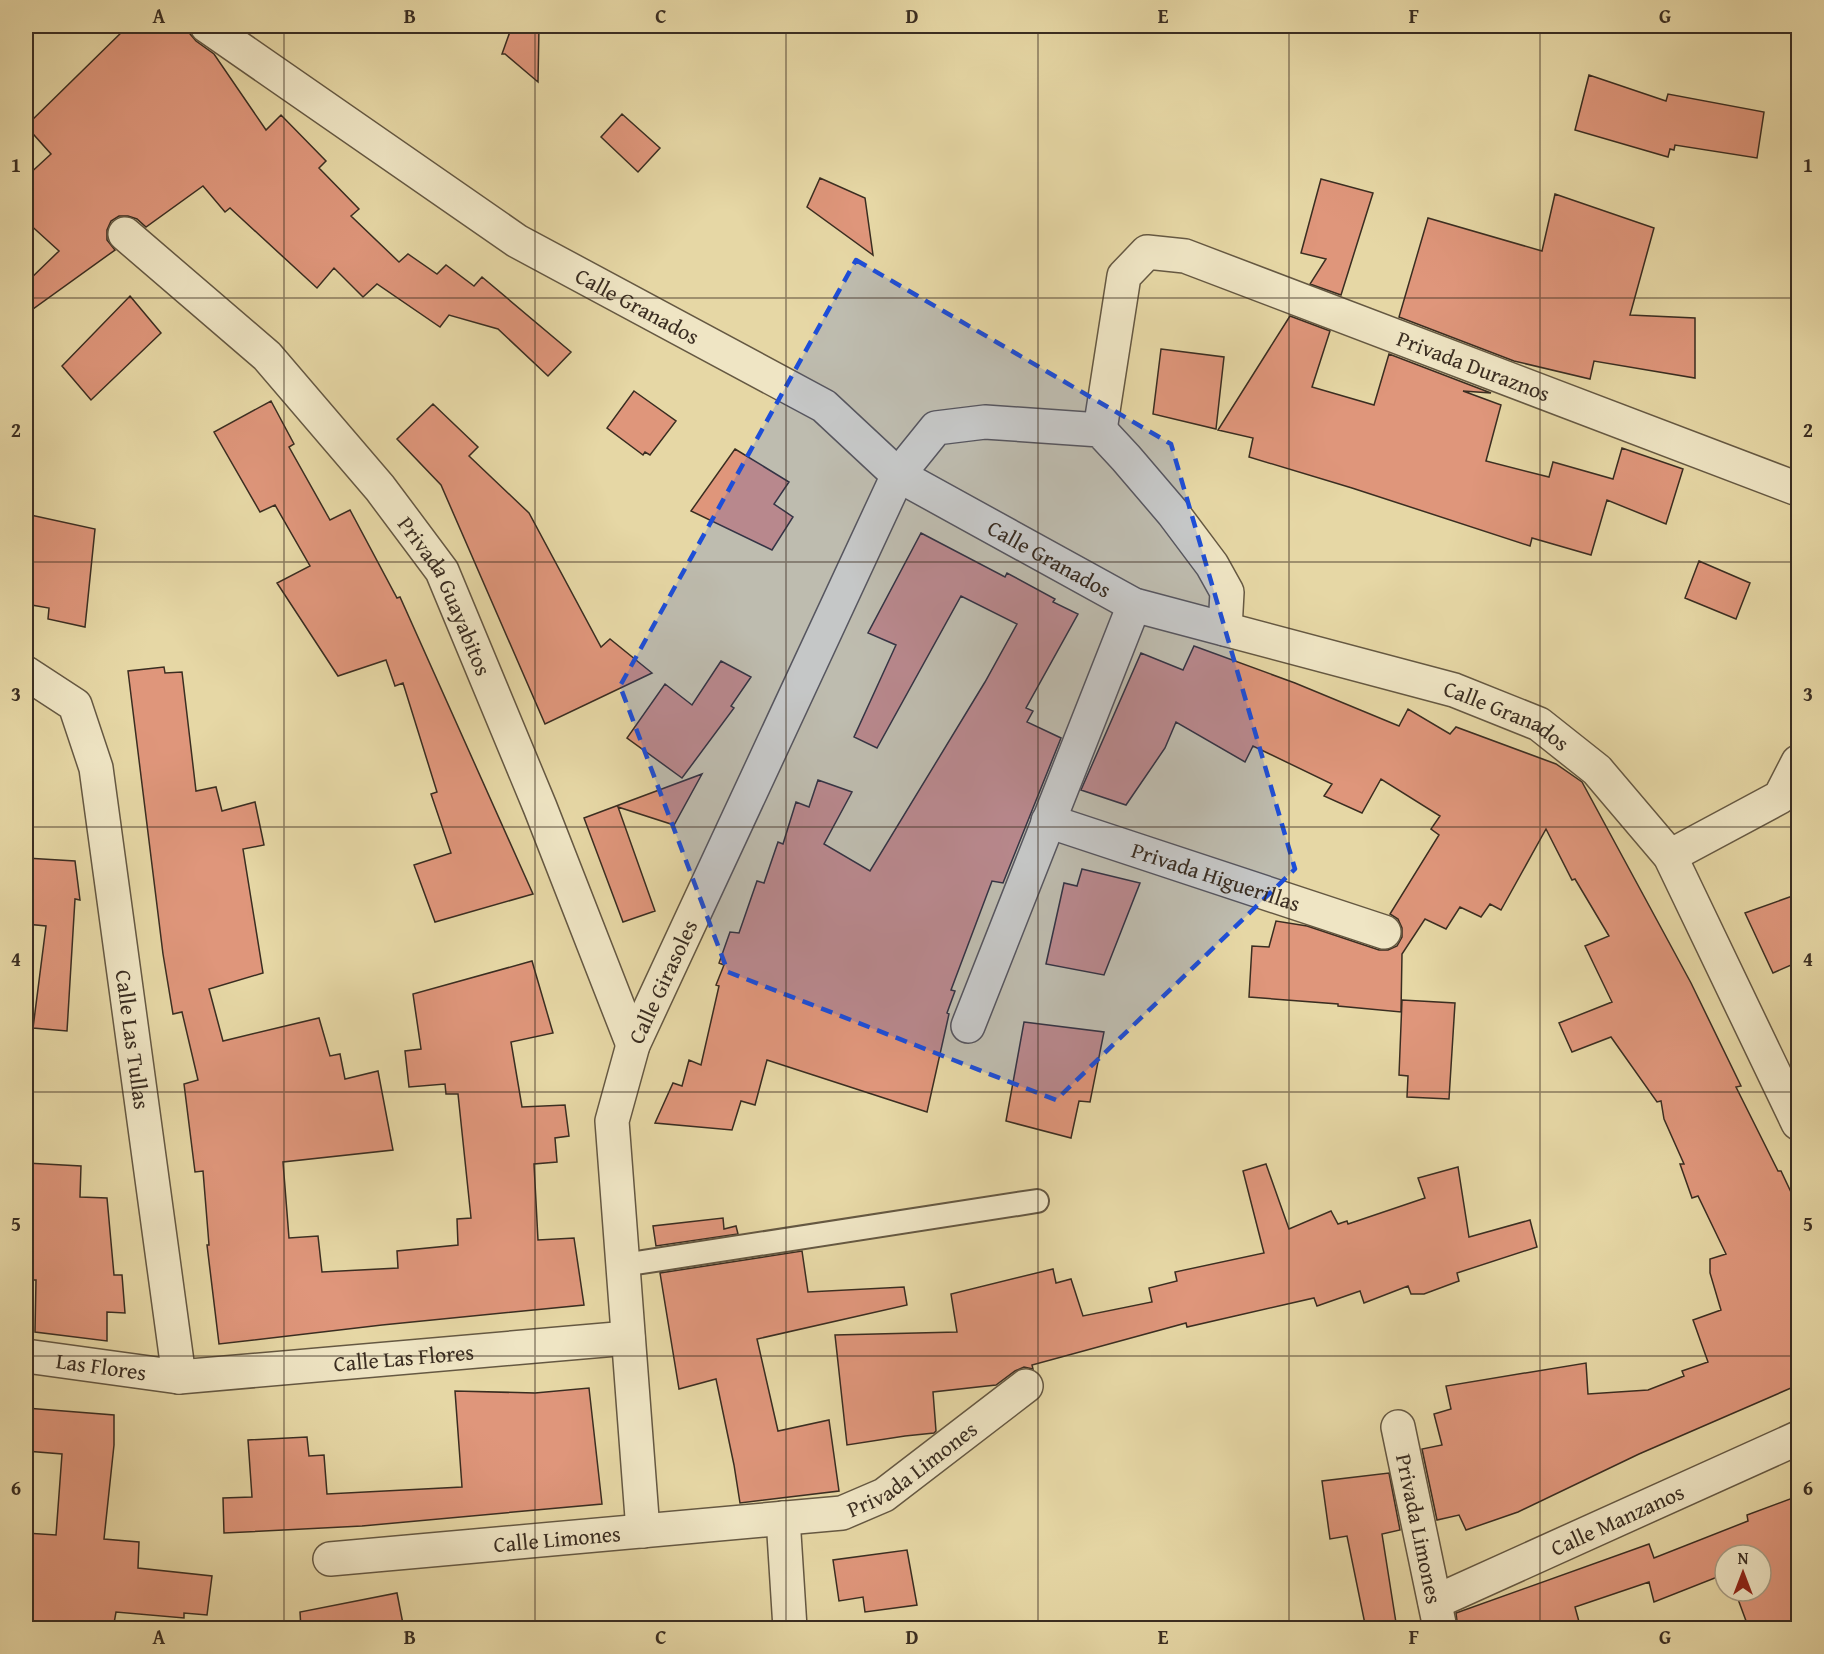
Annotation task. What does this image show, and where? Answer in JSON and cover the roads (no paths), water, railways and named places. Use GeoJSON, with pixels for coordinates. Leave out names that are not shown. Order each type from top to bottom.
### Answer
{"type":"FeatureCollection","features":[{"type":"Feature","properties":{"kind":"street","name":"Calle Granados"},"geometry":{"type":"LineString","coordinates":[[207,26],[517,241],[824,406],[898,475],[1134,605],[1454,690],[1539,724],[1597,770],[1670,856],[1798,1123]]}},
{"type":"Feature","properties":{"kind":"street","name":"Privada Guayabitos"},"geometry":{"type":"LineString","coordinates":[[124,234],[267,356],[380,488],[442,571],[540,807],[633,1045]]}},
{"type":"Feature","properties":{"kind":"street","name":"Privada Duraznos"},"geometry":{"type":"LineString","coordinates":[[1100,430],[1124,276],[1147,252],[1185,256],[1795,488]]}},
{"type":"Feature","properties":{"kind":"street","name":"Calle Girasoles"},"geometry":{"type":"LineString","coordinates":[[643,1531],[612,1121],[633,1045],[898,475],[936,428],[985,422],[1100,430]]}},
{"type":"Feature","properties":{"kind":"street"},"geometry":{"type":"LineString","coordinates":[[1100,430],[1173,513],[1212,565],[1227,592],[1225,629]]}},
{"type":"Feature","properties":{"kind":"street"},"geometry":{"type":"LineString","coordinates":[[968,1026],[1134,605]]}},
{"type":"Feature","properties":{"kind":"street","name":"Calle Las Tullas"},"geometry":{"type":"LineString","coordinates":[[26,673],[75,705],[96,768],[179,1377]]}},
{"type":"Feature","properties":{"kind":"street"},"geometry":{"type":"LineString","coordinates":[[1670,856],[1789,804],[1798,762]]}},
{"type":"Feature","properties":{"kind":"street","name":"Privada Higuerillas"},"geometry":{"type":"LineString","coordinates":[[1048,821],[1384,932]]}},
{"type":"Feature","properties":{"kind":"street","name":"Calle Las Flores"},"geometry":{"type":"LineString","coordinates":[[179,1377],[628,1338]]}},
{"type":"Feature","properties":{"kind":"street","name":"Las Flores"},"geometry":{"type":"LineString","coordinates":[[26,1356],[179,1377]]}},
{"type":"Feature","properties":{"kind":"street","name":"Privada Limones"},"geometry":{"type":"LineString","coordinates":[[783,1518],[842,1513],[884,1496],[1026,1386]]}},
{"type":"Feature","properties":{"kind":"street","name":"Privada Limones"},"geometry":{"type":"LineString","coordinates":[[1398,1427],[1437,1615]]}},
{"type":"Feature","properties":{"kind":"street","name":"Calle Manzanos"},"geometry":{"type":"LineString","coordinates":[[1437,1615],[1798,1438]]}},
{"type":"Feature","properties":{"kind":"street"},"geometry":{"type":"LineString","coordinates":[[783,1518],[790,1629]]}},
{"type":"Feature","properties":{"kind":"street","name":"Calle Limones"},"geometry":{"type":"LineString","coordinates":[[330,1559],[783,1518]]}},
{"type":"Feature","properties":{"kind":"lane"},"geometry":{"type":"LineString","coordinates":[[623,1265],[1037,1201]]}}]}
